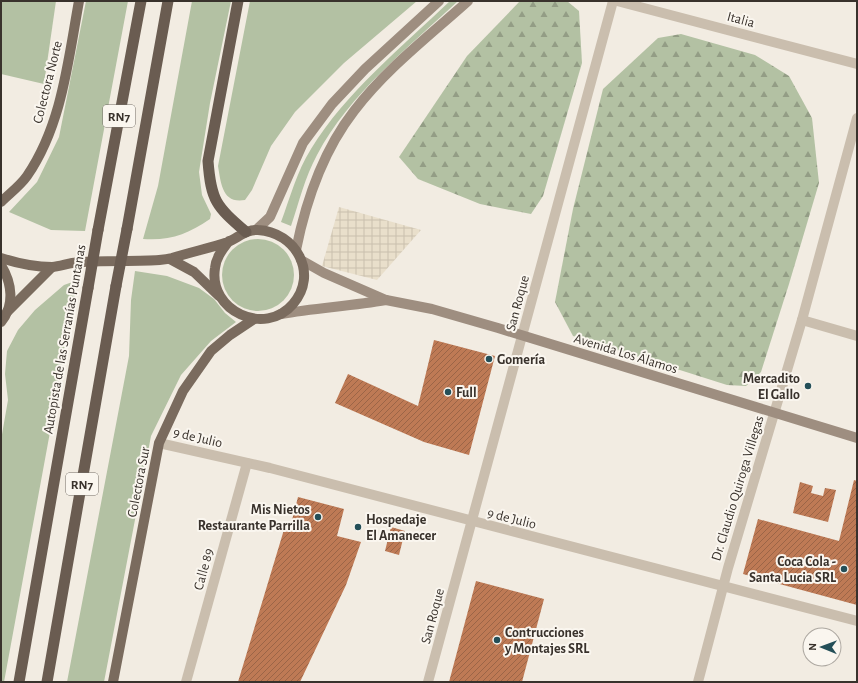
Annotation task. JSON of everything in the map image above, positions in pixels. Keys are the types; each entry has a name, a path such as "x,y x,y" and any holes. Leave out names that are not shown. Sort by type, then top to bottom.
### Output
{"highway":[{"name":"Autopista de las Serranías Puntanas","path":"19,682 98,230 141,1"},
{"name":"RN7","path":"47,682 116,286 168,1"},
{"path":"238,1 208,161 210,186 215,199 223,212 251,231"}],"main road":[{"name":"Colectora Norte","path":"1,202 26,177 48,139 63,89 79,1"},
{"path":"1,258 26,264 52,267 73,263 170,259 229,241 251,231 270,217 303,143 332,104 365,69 439,1"},
{"path":"296,250 302,223 315,182 331,145 354,110 393,67 468,1"},
{"path":"170,259 194,272 220,296 228,307 240,315 254,319 268,319 281,314 293,305 300,293 304,278 301,260 296,250 285,238 271,231 251,231"},
{"path":"220,296 215,282 215,268 220,254 229,241"},
{"name":"Avenida Los Álamos","path":"301,260 324,274 386,300 432,309 857,438"},
{"path":"1,265 11,288 11,300 3,320"},
{"path":"3,320 52,267"},
{"name":"Avenida Los Álamos","path":"281,314 386,300"},
{"name":"Colectora Sur","path":"113,682 160,443 183,391 206,357 230,335 254,319"}],"street":[{"name":"San Roque","path":"428,682 613,1"},
{"name":"Italia","path":"617,1 857,64"},
{"name":"Dr. Claudio Quiroga Villegas","path":"698,682 723,586 802,320 857,118"},
{"path":"802,320 857,336"},
{"name":"9 de Julio","path":"160,443 247,462 386,497 472,522 857,622"},
{"name":"Calle 89","path":"186,682 247,462"}],"green space":[{"path":"1,1 56,1 44,84 1,74"},
{"path":"86,1 128,1 85,231 51,230 9,212 37,182 59,137"},
{"path":"192,1 231,1 210,103 199,172 202,195 211,214 210,219 194,229 170,238 143,239 158,186"},
{"path":"250,1 417,1 344,63 295,112 271,146 252,190 245,200 237,200 232,199 224,191 218,166"},
{"path":"450,1 458,1 381,72 346,111 330,133 313,163 302,190 291,226 281,222 306,157 325,128 358,89"},
{"path":"520,1 567,1 579,11 582,63 543,196 531,214 480,204 418,179 399,157 467,56"},
{"path":"681,34 755,55 789,76 812,118 819,183 761,372 746,386 727,385 573,336 555,302 573,209 603,89 658,38"},
{"path":"258,239 278,245 288,255 294,275 288,295 278,305 258,311 238,305 228,295 222,275 228,255 238,245"},
{"path":"135,271 167,276 199,288 214,299 225,313 236,322 211,341 181,375 151,436 104,682 67,682 129,356 131,300"},
{"path":"78,280 4,682 1,682 1,440 8,400 5,374 7,351 18,330 35,310 64,285"}],"shaded area":[{"path":"339,207 421,230 377,280 322,266"}],"building":[{"path":"434,340 495,356 469,455 424,442 335,403 348,374 418,406"},
{"path":"854,480 857,481 857,605 743,574 758,519 839,541"},
{"path":"800,482 813,486 811,493 823,496 825,488 836,490 828,522 793,513"},
{"path":"298,497 344,509 337,536 361,542 346,585 300,682 238,682 286,523 291,524"},
{"path":"391,527 405,531 399,555 385,551"},
{"name":"Contrucciones y Montajes SRL","path":"476,581 544,599 522,682 449,682"}],"place":[{"name":"Gomería","path":"489,359"},
{"name":"Mercadito El Gallo","path":"808,386"},
{"name":"Full","path":"448,392"},
{"name":"Mis Nietos Restaurante Parrilla","path":"318,517"},
{"name":"Hospedaje El Amanecer","path":"358,527"},
{"name":"Coca Cola - Santa Lucia SRL","path":"844,569"},
{"name":"Contrucciones y Montajes SRL","path":"497,640"}]}
